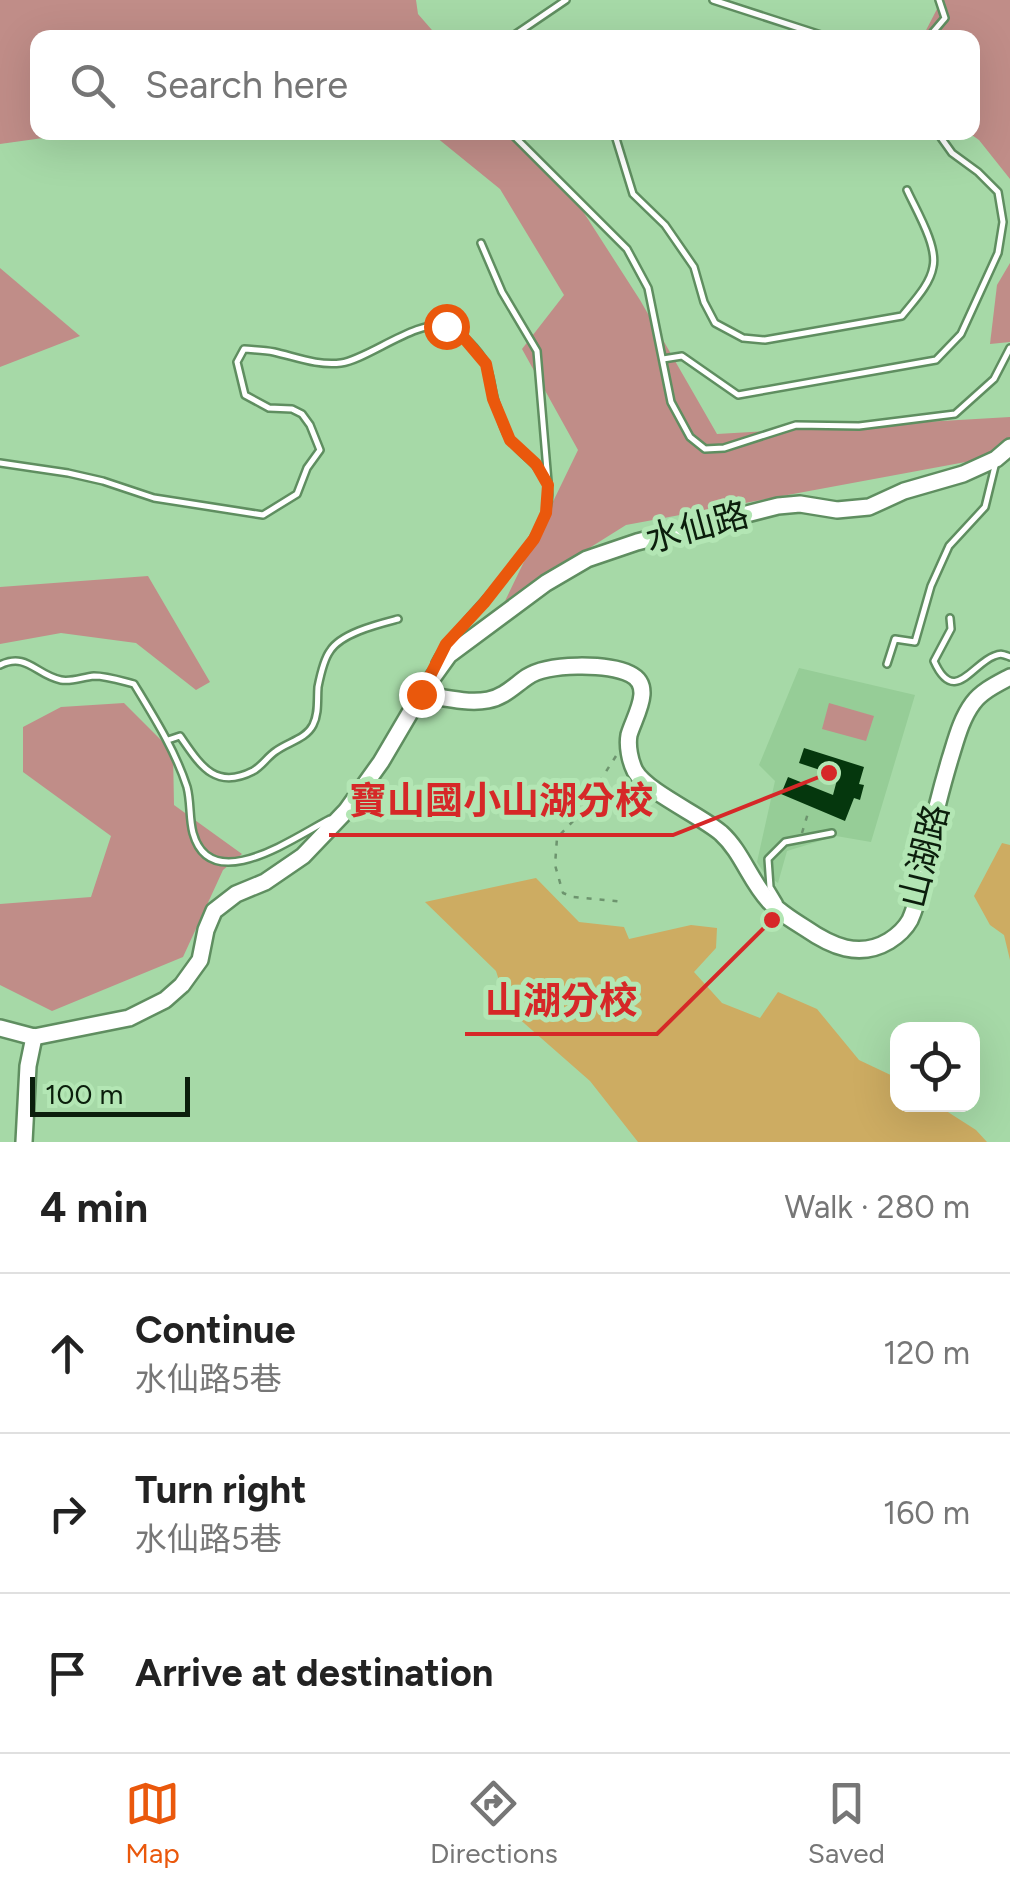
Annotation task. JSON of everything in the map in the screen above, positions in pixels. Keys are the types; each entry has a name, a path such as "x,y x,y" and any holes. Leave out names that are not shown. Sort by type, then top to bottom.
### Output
{"street":[{"name":"水仙路","path":"34,1037 129,1018 165,1000 182,985 200,960 214,911 303,856 346,811 449,654 546,583 586,559 637,542 778,506 800,504 837,510 870,507 904,491 996,460 1010,447"},
{"path":"421,694 478,701 493,699 530,675 566,664 610,669 629,674 641,688 628,738"},
{"name":"山湖路","path":"628,738 635,771 646,785 720,833 735,849 767,900 820,938 865,951 896,937 908,923 958,732 974,702 1010,678"},
{"path":"0,1028 34,1037 28,1066 24,1142"}],"lane":[{"path":"522,30 566,0"},
{"path":"713,0 805,30"},
{"path":"935,30 945,18 939,0"},
{"path":"518,140 627,249 648,288 671,402 690,437 706,448 724,448 796,426 859,426 956,414 994,379 1010,348"},
{"path":"616,140 633,194 666,225 694,267 715,324 742,338 765,340 902,316 934,266 930,240 907,190"},
{"path":"662,359 682,356 738,395 936,360 961,334 998,253 1003,222 998,192 943,140"},
{"path":"421,694 446,644 534,539 546,513 548,485 537,351 502,292 481,243"},
{"path":"0,463 68,473 154,498 264,515 297,494 307,468 320,450 302,414 292,409 269,408 244,394 237,362 244,349 299,360 342,363 423,328 446,326 464,338 486,364 493,399 510,440 536,464 548,485"},
{"path":"887,664 895,639 915,642 931,586 949,546 985,507 996,460"},
{"path":"950,618 951,629 934,661 946,678 968,678 990,657 1010,657"},
{"path":"168,740 180,736 202,768 213,775 251,772 312,727 318,688 329,652 338,641 398,619"},
{"path":"0,665 10,660 26,662 64,681 96,676 134,684 168,740 188,790 194,836 208,856 228,863 240,862 275,850 346,811"},
{"path":"788,918 770,887 768,858 785,842 832,833"}],"path":[{"path":"625,902 564,893 556,864 557,838 576,818 628,738"},
{"path":"800,839 808,813"}],"shaded area":[{"path":"0,0 416,0 418,14 432,30 30,30 30,140 0,144"},
{"path":"937,0 1010,0 1010,179 979,140 980,30 926,30 937,9"},
{"path":"440,140 524,140 577,202 640,300 717,434 1010,417 1010,442 998,456 626,525 505,601 578,450 522,349 564,295 500,189"},
{"path":"1010,263 1010,342 990,344 997,285"},
{"path":"0,268 80,336 0,367"},
{"path":"148,576 210,682 196,690 136,643 61,633 0,644 0,587"},
{"path":"799,668 915,695 871,842 836,836 787,851 778,883 757,862 775,781 759,765"},
{"path":"124,703 173,752 174,805 242,854 223,870 183,957 52,1011 0,985 0,904 91,897 111,836 23,772 23,727 61,707"},
{"path":"829,703 874,716 866,741 822,729"},
{"path":"1002,843 1010,845 1010,960 1004,935 990,925 974,896"},
{"path":"536,878 579,922 624,927 629,939 691,925 717,928 716,948 694,972 722,1003 760,1018 778,992 817,1009 859,1060 890,1075 890,1112 948,1112 987,1142 638,1142 590,1081 508,1009 496,971 425,902"}],"building":[{"path":"804,748 864,767 860,800 854,798 845,821 781,794 788,777 833,795 838,776 799,763"}],"place":[{"name":"寶山國小山湖分校","path":"829,773"},
{"name":"山湖分校","path":"772,920"}],"route":[{"path":"421,694 446,644 534,539 546,513 548,485 536,464 510,440 493,399 486,364 464,338 446,326"}]}
